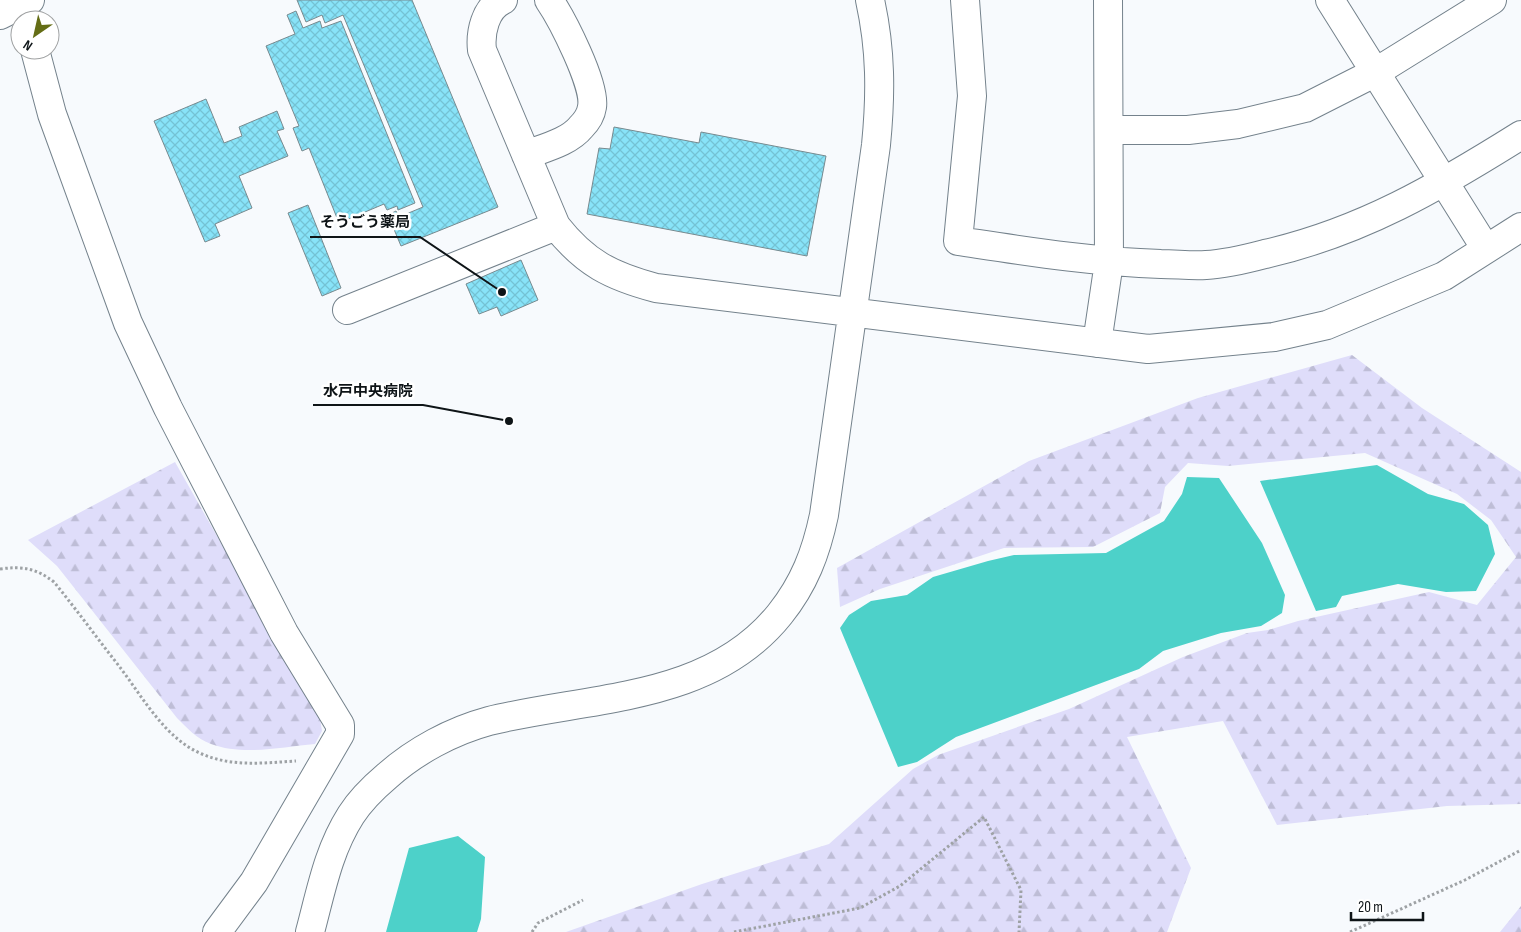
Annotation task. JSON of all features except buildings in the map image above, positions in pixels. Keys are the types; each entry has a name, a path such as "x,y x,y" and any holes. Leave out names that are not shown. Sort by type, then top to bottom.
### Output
{"street":[{"path":"503,0 496,3 489,12 481,39 482,50 556,226 570,244 612,275 656,288 1148,348 1274,337 1327,324 1444,276 1521,227"},
{"path":"526,155 570,137 581,128 592,107 592,95 572,41 563,20 549,0"},
{"path":"310,932 330,855 352,814 376,785 405,760 441,740 488,722 654,690 691,678 720,665 746,649 771,625 806,576 818,546 853,313 881,98 878,56 870,0"},
{"path":"965,0 972,96 958,241 1109,262 1206,265 1297,247 1345,230 1388,212 1444,184 1521,135"},
{"path":"1097,343 1109,262 1108,0"},
{"path":"1330,0 1486,249"},
{"path":"1109,130 1188,130 1238,124 1305,108 1376,72 1492,0"},
{"path":"38,60 52,114 128,323 172,416 284,633 340,725 340,734 254,882 217,932"},
{"path":"347,310 556,226"}],"path":[{"path":"0,569 22,568 41,572 54,582 165,726 182,742 200,754 218,760 248,765 324,759"},
{"path":"734,932 860,908 900,886 984,817 1021,890 1019,932"},
{"path":"1350,932 1465,880 1521,850"},
{"path":"532,932 538,923 583,900"}],"green space":[{"path":"1352,355 1422,408 1521,472 1521,804 1447,806 1277,825 1223,721 1127,737 1191,868 1167,932 566,932 702,884 829,844 913,769 938,755 1069,709 1183,657 1247,633 1268,630 1298,621 1429,592 1477,605 1516,557 1491,520 1457,494 1365,453 1228,466 1188,463 1165,487 1160,513 1093,547 1004,548 880,589 840,607 837,568 1029,461 1198,398"},
{"path":"175,462 320,718 322,731 315,744 249,750 223,748 206,742 197,736 177,718 57,566 28,540"},
{"path":"1521,906 1521,932 1500,932"}],"water":[{"path":"1377,465 1428,494 1464,504 1488,525 1495,554 1476,591 1446,592 1398,584 1342,596 1336,607 1316,611 1260,481"},
{"path":"1187,477 1219,478 1262,543 1285,595 1282,613 1261,626 1221,633 1163,651 1139,669 956,737 917,762 898,767 840,628 849,615 871,601 907,595 933,577 988,561 1014,555 1106,553 1164,521 1182,494"},
{"path":"458,836 485,857 481,919 477,932 386,932 409,848"}],"place":[{"name":"そうごう薬局","path":"502,292"},
{"name":"水戸中央病院","path":"509,421"}]}
